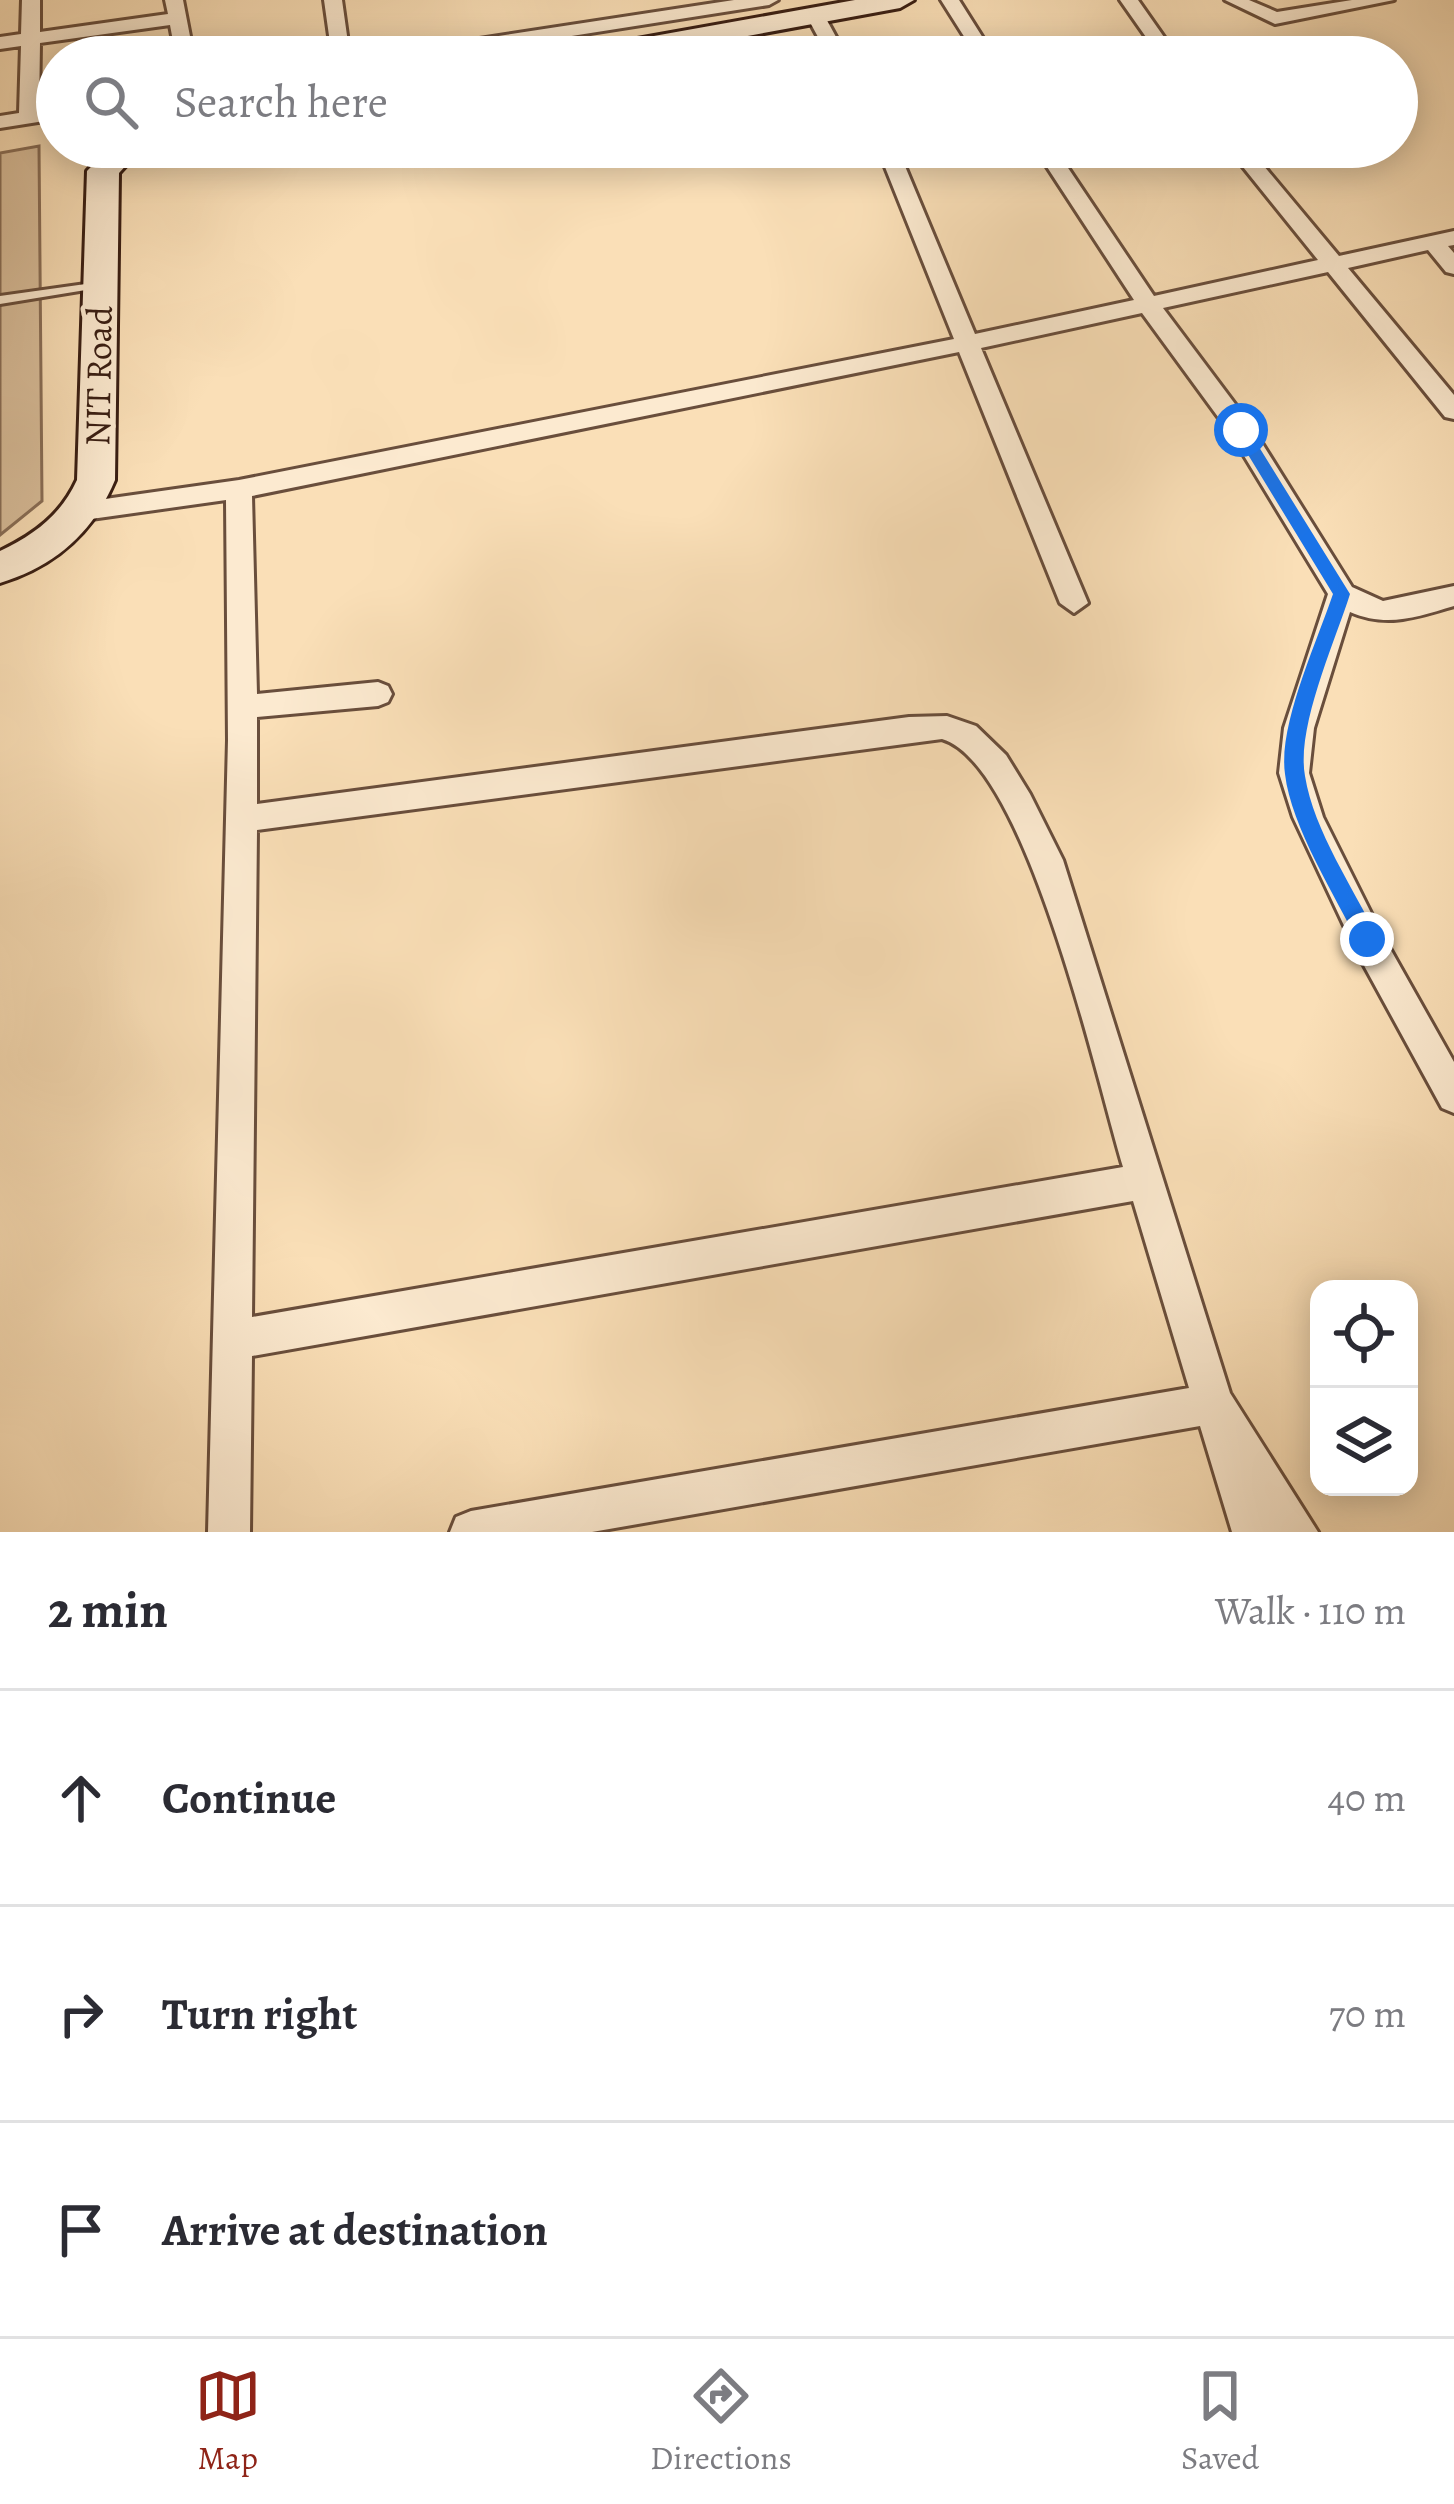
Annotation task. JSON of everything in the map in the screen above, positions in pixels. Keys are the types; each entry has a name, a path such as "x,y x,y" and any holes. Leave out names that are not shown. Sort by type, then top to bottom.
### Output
{"main road":[{"path":"701,36 900,0"},
{"name":"NIT Road","path":"84,511 96,480 105,168"},
{"path":"0,568 63,534 84,511"}],"street":[{"path":"29,118 31,0"},
{"path":"333,0 338,36"},
{"path":"537,36 769,0"},
{"path":"950,0 973,36"},
{"path":"1129,0 1154,36"},
{"path":"1234,0 1275,18 1385,0"},
{"path":"45,36 176,9"},
{"path":"815,15 826,36"},
{"path":"0,43 36,38"},
{"path":"0,122 36,117"},
{"path":"896,168 1075,603"},
{"path":"1058,168 1148,304 1241,430 1342,594 1362,610 1382,615 1454,596"},
{"path":"1255,168 1454,411"},
{"path":"84,511 238,489 1444,240 1454,267"},
{"path":"229,1532 242,707 238,489"},
{"path":"1342,594 1299,728 1294,773 1308,818 1367,939 1454,1096"},
{"path":"242,707 378,694"},
{"path":"241,819 909,729 945,728 971,737 999,771 1047,860 1253,1532"},
{"path":"232,1340 1146,1181"},
{"path":"471,1532 1214,1404"},
{"path":"1214,1404 1297,1532"}],"lane":[{"path":"0,300 100,285"}],"shaded area":[{"path":"36,147 39,168 42,501 0,535 0,153"}],"route":[{"path":"1241,430 1342,594 1299,728 1294,773 1308,818 1367,939"}]}
